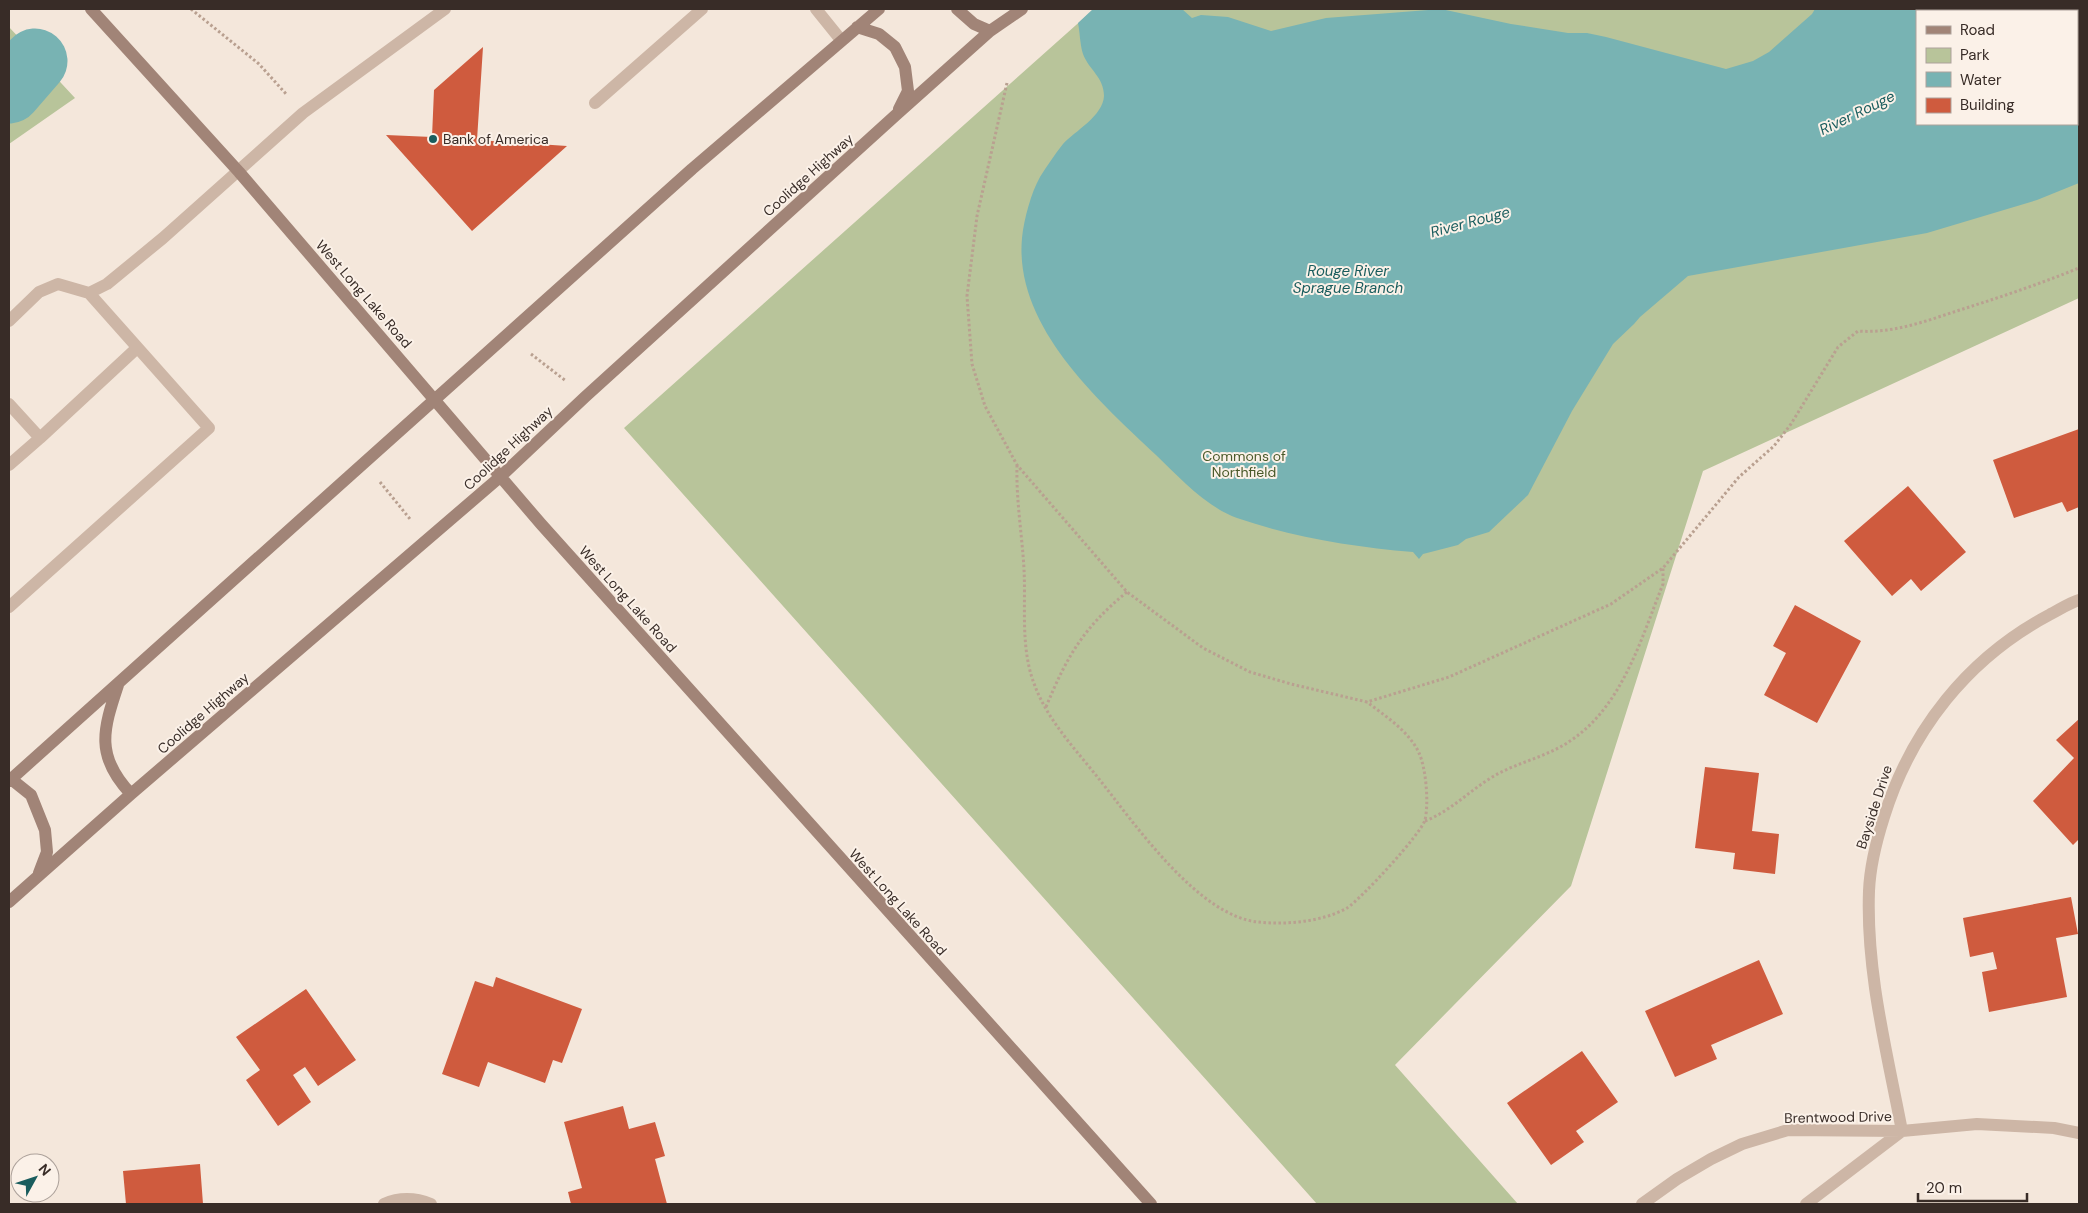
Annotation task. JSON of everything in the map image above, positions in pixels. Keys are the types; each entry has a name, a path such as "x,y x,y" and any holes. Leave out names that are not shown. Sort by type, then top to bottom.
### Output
{"main road":[{"name":"West Long Lake Road","path":"91,9 239,172 436,399 500,477 1150,1204"},
{"path":"37,877 47,852 45,830 31,795 10,779 118,685 692,169 879,9"},
{"path":"957,9 974,24 990,31"},
{"name":"Coolidge Highway","path":"9,902 131,794 500,477 585,396 990,31 1022,9"},
{"path":"857,27 879,34 895,47 905,67 908,91 898,114"},
{"path":"118,685 105,724 104,745 109,765 119,781 131,794"}],"street":[{"path":"89,292 106,284 239,172 303,113 445,9"},
{"path":"595,103 702,9"},
{"path":"816,9 841,40"},
{"path":"9,321 39,292 58,284 89,292 209,428 9,607"},
{"path":"9,466 137,348"},
{"path":"9,404 40,438"},
{"name":"Bayside Drive","path":"1902,1131 1878,1009 1869,920 1869,889 1874,849 1891,794 1907,758 1924,729 1945,699 1971,671 2000,645 2034,623 2079,600"},
{"name":"Brentwood Drive","path":"1642,1204 1676,1180 1711,1159 1742,1144 1788,1130 1902,1131 1977,1124 2054,1128 2079,1133"},
{"name":"Brentwood Drive","path":"1806,1204 1813,1201 1902,1131"},
{"path":"384,1204 404,1199 419,1200 431,1204"}],"path":[{"path":"191,9 259,64 289,97"},
{"path":"1007,83 977,216 967,296 972,364 985,406 1017,465 1127,592 1203,648 1250,672 1367,702 1400,728 1419,752 1426,784 1425,821"},
{"path":"1367,702 1449,677 1562,628 1611,604 1663,568 1738,477 1774,446 1791,424 1838,347 1858,332 1878,333 1922,322 2040,284 2079,268"},
{"path":"532,354 566,381"},
{"path":"1017,465 1016,490 1024,568 1026,648 1035,686 1046,707 1063,734 1159,854 1193,888 1233,916 1257,922 1278,923 1316,919 1347,908 1388,869 1425,821 1439,816 1495,775 1569,742 1590,726 1606,708 1621,683 1663,584 1663,568"},
{"path":"378,480 410,519"},
{"path":"1046,707 1062,668 1084,632 1107,608 1127,592"}],"green space":[{"name":"Commons of Northfield","path":"1094,9 2079,9 2079,298 1703,471 1571,886 1395,1065 1518,1204 1317,1204 624,428"},
{"path":"9,27 75,98 9,144"}],"water":[{"name":"Rouge River Sprague Branch","path":"1093,9 1182,9 1192,18 1201,15 1228,17 1271,31 1326,18 1441,9 1511,24 1606,37 1726,69 1753,61 1769,52 1812,14 1815,9 2079,9 2079,183 2037,200 1927,233 1688,276 1640,317 1613,344 1572,411 1528,495 1489,532 1466,539 1458,545 1423,554 1419,559 1413,552 1346,544 1279,531 1237,518 1215,507 1184,482 1109,410 1064,359 1046,331 1031,301 1023,270 1022,238 1026,215 1040,177 1063,144 1094,117 1102,103 1104,96 1102,84 1086,60 1081,47 1078,23"}],"building":[{"name":"Bank of America","path":"483,47 477,140 567,146 472,231 386,135 432,137 434,90"},
{"path":"2079,429 2079,507 2067,512 2062,502 2014,518 1993,460"},
{"path":"1908,486 1966,552 1921,591 1911,579 1892,596 1844,541"},
{"path":"1795,605 1861,641 1817,723 1764,695 1786,653 1773,646"},
{"path":"2079,719 2079,839 2073,845 2033,801 2074,758 2056,740"},
{"path":"1705,767 1759,773 1752,831 1779,834 1775,874 1733,869 1735,853 1695,848"},
{"path":"2071,897 2078,934 2056,938 2067,997 1989,1012 1982,972 1997,969 1993,952 1970,957 1963,918"},
{"path":"1759,960 1783,1014 1711,1045 1717,1059 1675,1077 1645,1011"},
{"path":"496,977 582,1009 562,1063 553,1060 545,1083 488,1062 479,1087 442,1074 475,981 493,987"},
{"path":"306,989 356,1060 318,1086 305,1067 293,1075 311,1102 278,1126 246,1080 260,1070 236,1037"},
{"path":"1582,1051 1618,1102 1576,1131 1584,1142 1551,1165 1507,1103"},
{"path":"623,1106 629,1129 655,1122 665,1156 655,1159 667,1204 571,1204 568,1192 582,1188 564,1122"},
{"path":"200,1164 203,1204 126,1204 123,1171"}],"waterway":[{"name":"River Rouge","path":"9,91 35,61"}],"place":[{"name":"Bank of America","path":"433,139"}]}
